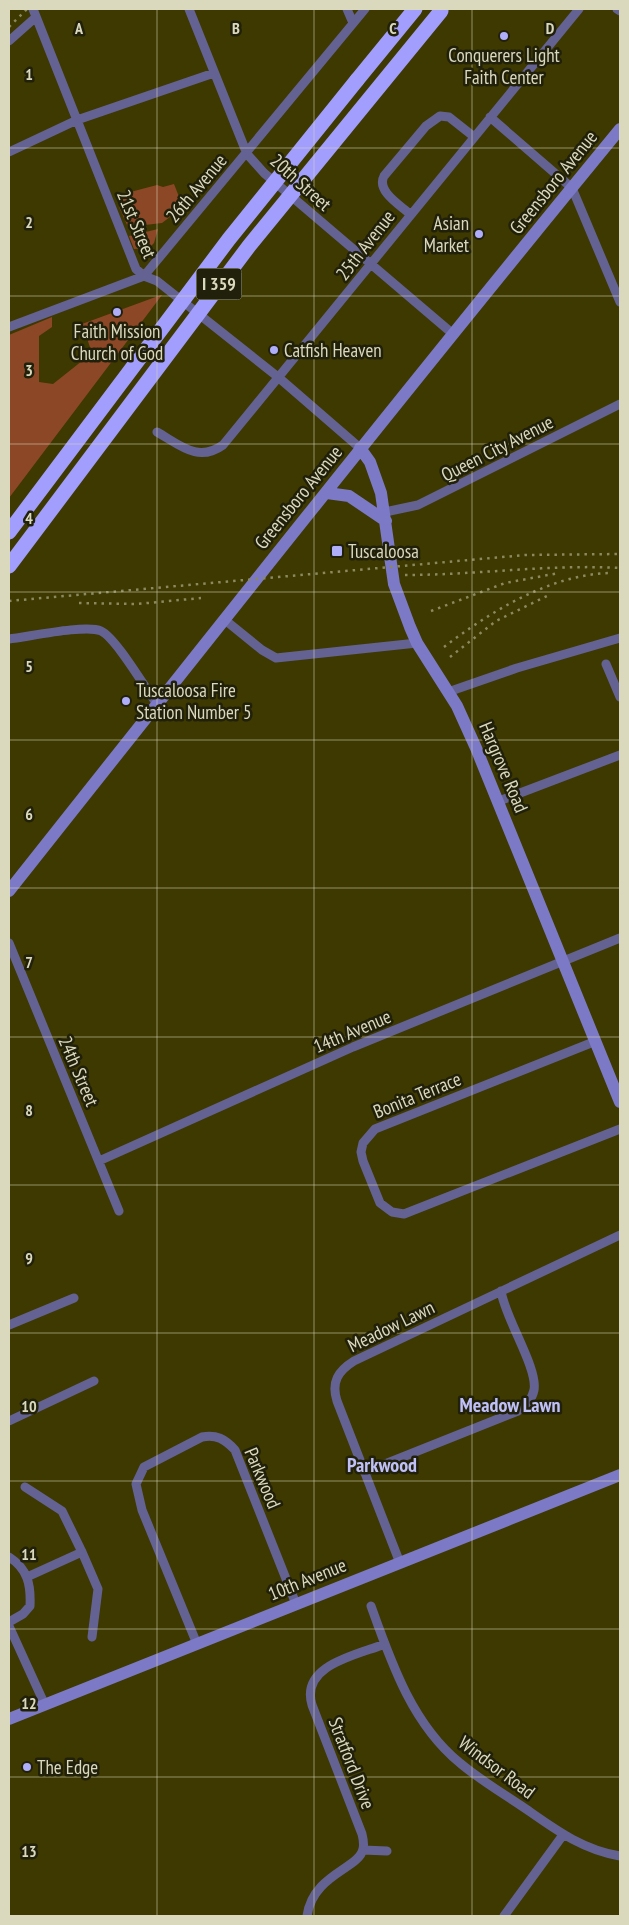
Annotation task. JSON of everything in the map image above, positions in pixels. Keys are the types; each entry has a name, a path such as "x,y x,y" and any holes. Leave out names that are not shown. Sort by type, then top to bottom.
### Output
{"highway":[{"name":"I 359","path":"9,532 228,239 415,9"},
{"name":"I 359","path":"9,566 249,246 443,9"}],"main road":[{"name":"Greensboro Avenue","path":"9,891 327,493 360,448 620,129"},
{"name":"Hargrove Road","path":"360,448 375,474 385,516 394,584 417,643 457,706 620,1102"},
{"path":"327,493 349,496 385,516"},
{"name":"10th Avenue","path":"9,1719 620,1475"}],"street":[{"name":"20th Street","path":"189,9 247,154 264,173 453,334"},
{"path":"347,9 353,23"},
{"name":"26th Avenue","path":"9,327 144,276 247,154 364,9"},
{"name":"25th Avenue","path":"157,432 198,454 216,451 230,438 473,136 580,9"},
{"path":"9,41 34,13"},
{"name":"21st Street","path":"34,13 136,269 144,276 157,281 278,377 360,448"},
{"path":"9,152 77,120 214,73"},
{"path":"410,214 383,188 382,180 384,176 426,126 440,116 449,117 473,136"},
{"path":"490,117 572,188 620,302"},
{"path":"612,282 620,274"},
{"name":"Queen City Avenue","path":"385,516 418,505 620,404"},
{"path":"225,620 262,650 276,658 417,643"},
{"path":"9,639 82,629 100,630 114,642 157,704"},
{"path":"448,692 517,668 620,638"},
{"path":"606,664 620,697"},
{"path":"498,802 620,755"},
{"name":"14th Avenue","path":"99,1161 353,1047 620,938"},
{"name":"24th Street","path":"9,943 119,1212"},
{"name":"Bonita Terrace","path":"596,1041 375,1129 365,1138 361,1157 380,1203 392,1212 404,1214 620,1129"},
{"name":"Meadow Lawn","path":"400,1563 334,1392 335,1382 339,1373 354,1361 620,1235"},
{"path":"365,1472 525,1406 531,1398 534,1379 503,1305 501,1292"},
{"path":"9,1325 74,1298"},
{"path":"9,1421 94,1381"},
{"name":"Parkwood","path":"197,1644 142,1510 136,1484 144,1467 202,1437 211,1435 229,1442 239,1458 296,1604"},
{"path":"25,1487 62,1511 82,1552 98,1589 92,1638"},
{"path":"27,1577 82,1552"},
{"path":"9,1557 22,1568 27,1577 31,1592 30,1606 23,1614 9,1622"},
{"name":"Windsor Road","path":"370,1606 408,1698 440,1744 460,1763 563,1836 593,1850 620,1856"},
{"path":"9,1626 45,1705"},
{"name":"Stratford Drive","path":"363,1850 362,1834 309,1696 314,1678 327,1667 385,1644"},
{"path":"504,1916 563,1836"},
{"path":"307,1916 311,1901 321,1885 358,1858 363,1850 388,1851"}],"shaded area":[{"path":"174,184 183,207 162,223 128,227 119,207 122,203 119,195 157,185 163,187"},
{"path":"158,229 154,243 149,248 134,249 129,236"},
{"path":"162,295 9,498 9,335 52,317 52,327 39,336 39,382 53,384 92,353 82,324"}],"railway":[{"path":"9,27 27,9"},
{"path":"9,601 525,555 620,554"},
{"path":"405,575 566,567 620,568"},
{"path":"431,611 505,583 559,573"},
{"path":"444,647 501,609 543,588 564,580 609,573"},
{"path":"450,657 496,621 549,595"},
{"path":"79,603 137,604 201,598"}],"place":[{"name":"Conquerers Light Faith Center","path":"504,36"},
{"name":"Asian Market","path":"479,234"},
{"name":"Faith Mission Church of God","path":"117,312"},
{"name":"Catfish Heaven","path":"274,350"},
{"name":"Tuscaloosa","path":"337,551"},
{"name":"Tuscaloosa Fire Station Number 5","path":"126,701"},
{"name":"The Edge","path":"27,1767"}],"district":[{"name":"Meadow Lawn","path":"510,1405"},
{"name":"Parkwood","path":"382,1465"}]}
